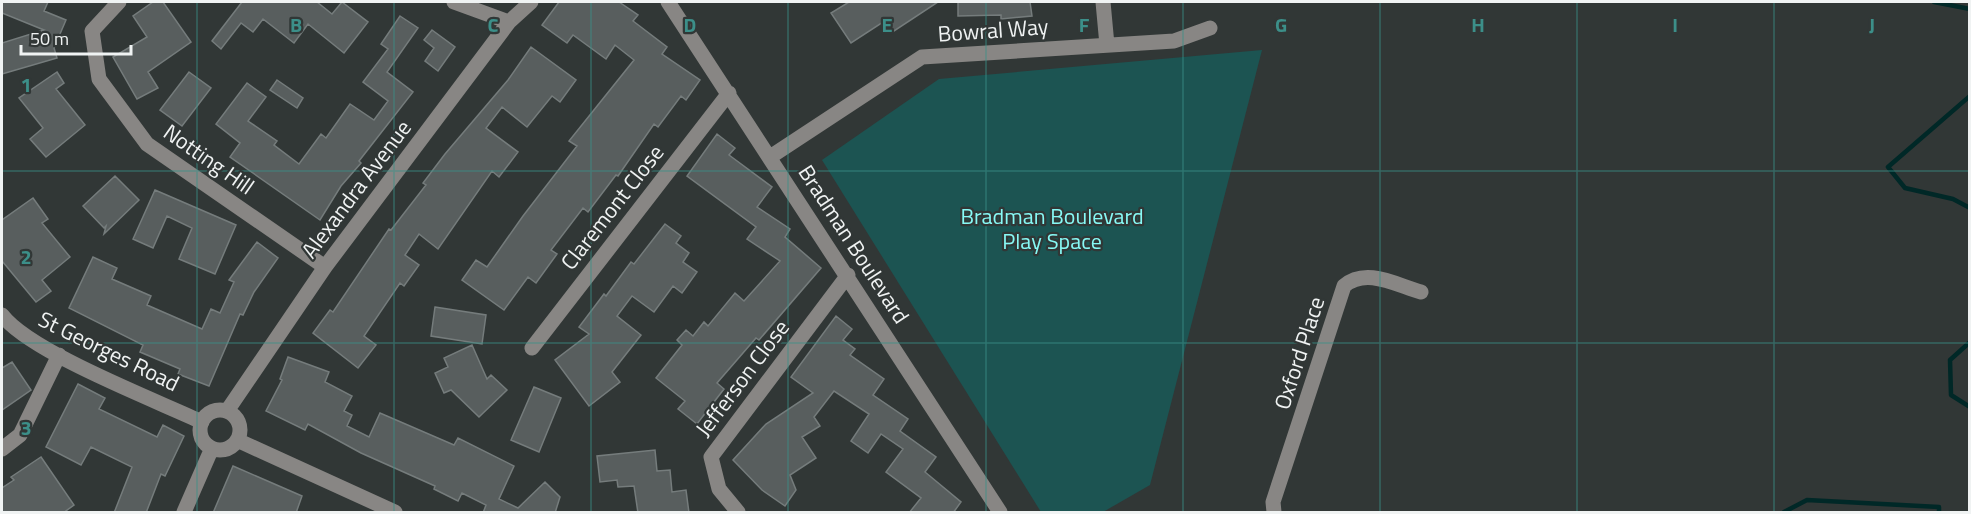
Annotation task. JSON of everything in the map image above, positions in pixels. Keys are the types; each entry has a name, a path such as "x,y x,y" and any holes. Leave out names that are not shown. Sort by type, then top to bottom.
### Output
{"street":[{"name":"Notting Hill","path":"120,2 92,31 99,79 147,144 325,267"},
{"path":"454,2 509,22"},
{"name":"Alexandra Avenue","path":"227,411 325,267 509,22 531,2"},
{"name":"Bradman Boulevard","path":"668,2 848,275 1000,513"},
{"path":"1103,2 1107,45"},
{"name":"Bowral Way","path":"770,157 922,57 1174,41 1210,28"},
{"name":"Claremont Close","path":"532,348 729,93"},
{"name":"Jefferson Close","path":"738,513 719,489 711,457 848,275"},
{"name":"Oxford Place","path":"1274,513 1273,502 1344,286 1354,278 1367,275 1420,292"},
{"name":"St Georges Road","path":"2,315 10,326 59,355 202,422"},
{"path":"2,449 20,435 59,355"},
{"path":"227,411 237,420 240,434 237,440 226,449 212,448 201,434 202,422 212,412 227,411"},
{"path":"237,440 395,513"},
{"path":"184,513 212,448"}],"green space":[{"name":"Bradman Boulevard Play Space","path":"1262,50 1150,485 1103,512 1041,512 822,160 939,79"}],"building":[{"path":"2,2 48,2 44,11 66,20 54,48 57,58 2,74 2,43 44,30 2,13"},
{"path":"153,2 163,2 191,42 148,72 158,88 137,99 113,57 147,37 133,16"},
{"path":"242,2 317,2 332,14 342,2 368,22 344,53 308,24 294,43 263,19 253,32 241,23 221,49 212,41"},
{"path":"559,2 619,2 638,15 633,21 667,47 662,54 700,80 686,100 681,96 658,127 654,124 618,176 616,175 588,212 583,208 551,250 557,254 536,283 528,277 504,310 462,280 476,260 487,267 577,146 569,141 634,60 615,45 606,59 573,35 567,43 542,25"},
{"path":"849,2 938,2 891,33 883,22 851,43 831,13"},
{"path":"958,2 1030,2 1032,16 1001,19 1001,15 958,16"},
{"path":"400,16 418,28 387,72 413,92 359,161 361,163 341,186 320,220 230,157 240,143 216,124 247,83 266,97 248,121 277,141 274,145 299,164 321,134 326,138 350,104 374,120 388,101 363,82 388,49 381,44"},
{"path":"432,30 455,47 438,71 425,61 434,48 424,40"},
{"path":"531,47 576,80 560,102 552,96 527,127 502,107 486,128 518,152 499,177 492,171 438,249 419,234 405,255 419,265 404,286 400,283 364,336 376,345 358,368 313,333 330,310 333,312 389,229 391,230 426,185 423,183 445,154 508,80"},
{"path":"57,72 64,83 56,89 85,125 46,157 30,139 43,128 19,98"},
{"path":"189,72 211,88 182,126 160,110"},
{"path":"277,80 303,98 297,108 270,90"},
{"path":"717,134 735,148 729,155 772,187 757,207 790,229 785,237 821,268 759,340 756,338 717,383 724,389 697,424 678,409 685,401 656,378 682,345 677,340 686,330 693,336 704,322 708,326 735,293 744,301 780,261 747,239 756,227 687,176"},
{"path":"115,176 139,200 104,234 106,226 104,228 83,206"},
{"path":"155,190 236,225 215,274 179,259 192,228 167,216 153,248 133,239"},
{"path":"33,198 48,219 42,223 70,257 42,280 51,291 36,302 2,261 2,220"},
{"path":"665,224 681,236 676,243 689,253 683,262 697,272 682,293 673,286 654,312 632,296 617,316 641,335 612,372 620,382 589,406 555,360 589,334 579,327 604,294 606,296 631,262 634,264"},
{"path":"257,242 278,258 254,292 243,315 240,314 209,386 178,374 180,369 140,352 143,345 69,308 93,257 117,268 112,279 151,296 147,305 202,329 211,309 220,313 234,282 229,280"},
{"path":"435,307 486,315 482,344 431,336"},
{"path":"836,316 852,329 843,340 855,349 850,355 884,379 873,395 908,419 900,431 936,457 925,472 961,502 953,513 909,513 921,498 886,472 903,449 881,434 868,453 851,441 869,414 834,391 814,417 820,426 802,437 816,458 790,475 796,490 785,506 762,490 733,460 766,424 813,393 791,377"},
{"path":"472,345 487,379 491,375 507,390 479,417 451,390 444,393 435,373 448,367 444,358"},
{"path":"288,357 329,372 325,382 352,396 344,411 352,415 347,426 369,437 380,413 454,445 458,438 514,466 499,499 518,508 545,482 560,497 555,513 483,513 486,505 462,493 458,501 434,489 435,486 361,453 308,424 305,430 266,411 282,380 280,379"},
{"path":"12,362 31,390 2,410 2,368"},
{"path":"78,384 105,398 99,409 157,437 163,425 184,436 165,476 161,474 146,513 114,513 132,467 91,447 81,465 46,447"},
{"path":"534,387 561,398 539,452 511,440"},
{"path":"655,450 657,471 670,470 672,492 686,490 689,513 638,513 634,486 618,487 617,480 600,482 597,456"},
{"path":"41,457 74,505 63,513 2,513 2,488 14,480 11,477"},
{"path":"233,466 302,496 296,513 213,513"}],"waterway":[{"path":"1934,2 1970,9"},
{"path":"1970,96 1888,167 1905,188 1953,199 1970,208"},
{"path":"1970,342 1950,360 1951,395 1970,407"},
{"path":"1784,512 1807,500 1939,507 1939,512"}]}
